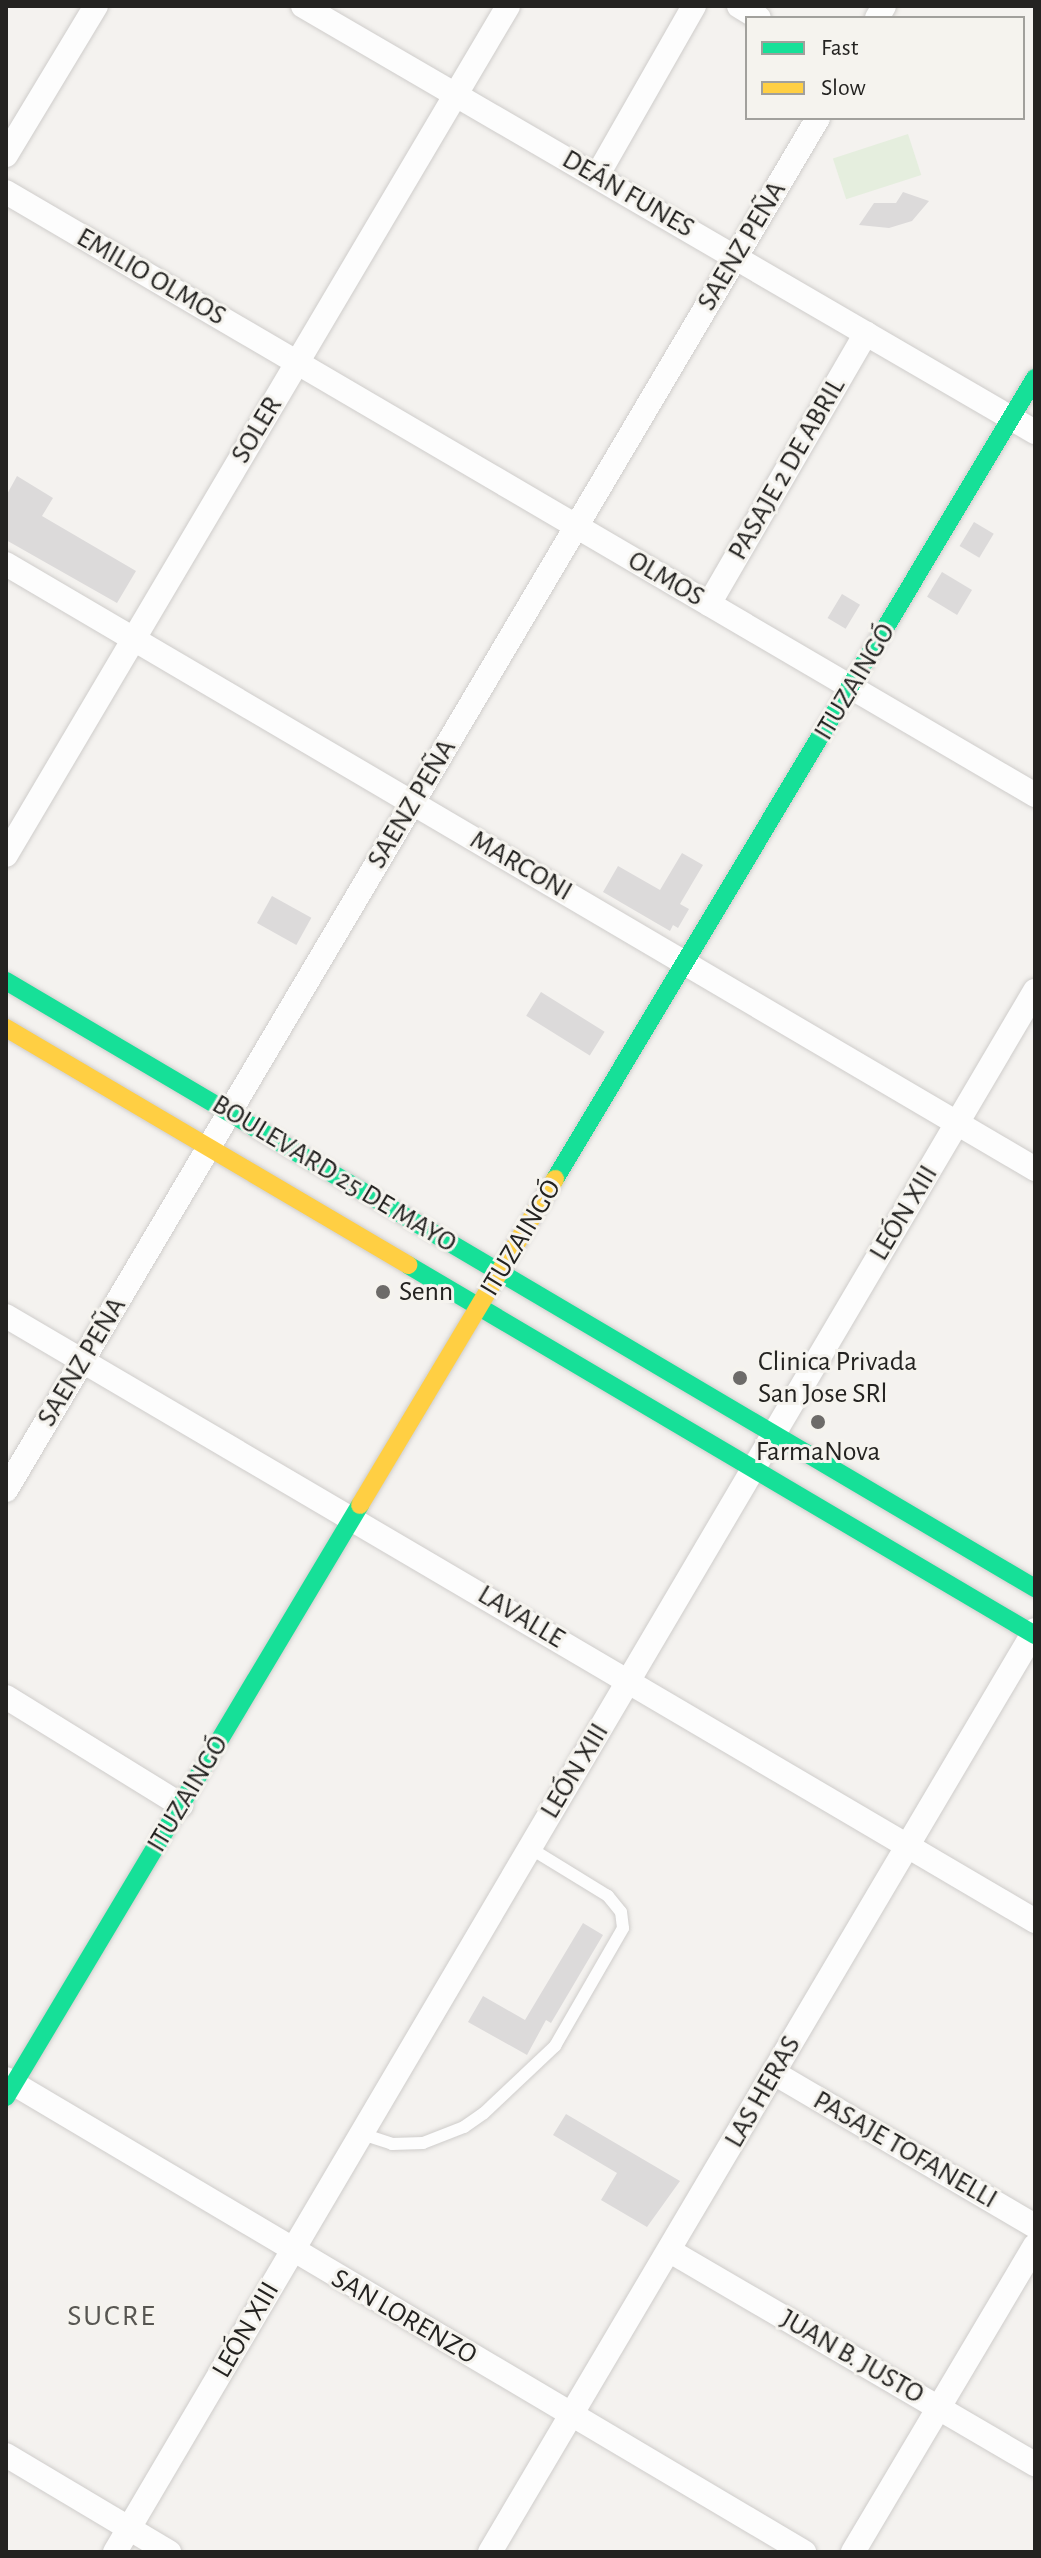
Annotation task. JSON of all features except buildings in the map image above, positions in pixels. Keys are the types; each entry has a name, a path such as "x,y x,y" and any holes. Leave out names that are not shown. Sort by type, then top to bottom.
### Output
{"street":[{"path":"6,155 96,6"},
{"name":"DEÁN FUNES","path":"303,6 1035,432"},
{"name":"SOLER","path":"6,855 508,6"},
{"path":"597,176 694,6"},
{"name":"SAENZ PEÑA","path":"6,1490 817,120"},
{"name":"EMILIO OLMOS","path":"6,192 297,362"},
{"name":"PASAJE 2 DE ABRIL","path":"709,604 866,333"},
{"name":"OLMOS","path":"297,362 1035,795"},
{"name":"ITUZAINGÓ","path":"9,2086 852,688 1035,378"},
{"name":"MARCONI","path":"6,564 1035,1169"},
{"name":"BOULEVARD 25 DE MAYO","path":"6,981 1035,1588"},
{"name":"LEÓN XIII","path":"115,2552 1035,991"},
{"name":"BOULEVARD 25 DE MAYO","path":"6,1028 1034,1633"},
{"name":"LAVALLE","path":"6,1316 354,1517 1035,1921"},
{"name":"LAS HERAS","path":"490,2552 1034,1633"},
{"path":"6,1697 181,1805"},
{"name":"PASAJE TOFANELLI","path":"774,2073 1035,2226"},
{"name":"SAN LORENZO","path":"9,2086 804,2552"},
{"path":"853,2552 1035,2246"},
{"name":"JUAN B. JUSTO","path":"670,2251 1035,2464"},
{"path":"6,2455 169,2552"}],"lane":[{"path":"362,2134 392,2144 423,2143 464,2127 484,2113 555,2046 623,1928 621,1912 608,1896 530,1848"}],"green space":[{"path":"908,134 921,175 846,199 833,158"}],"traffic: fast":[{"path":"555,1179 1035,378"},
{"path":"6,981 1035,1588"},
{"path":"408,1265 1035,1635"},
{"path":"6,2097 360,1505"}],"traffic: slow":[{"path":"6,1028 408,1265"},
{"path":"360,1505 555,1179"}],"place":[{"name":"Senn","path":"383,1292"},
{"name":"Clinica Privada San Jose SRl","path":"740,1378"},
{"name":"FarmaNova","path":"818,1422"}],"district":[{"name":"SUCRE","path":"112,2316"}]}
